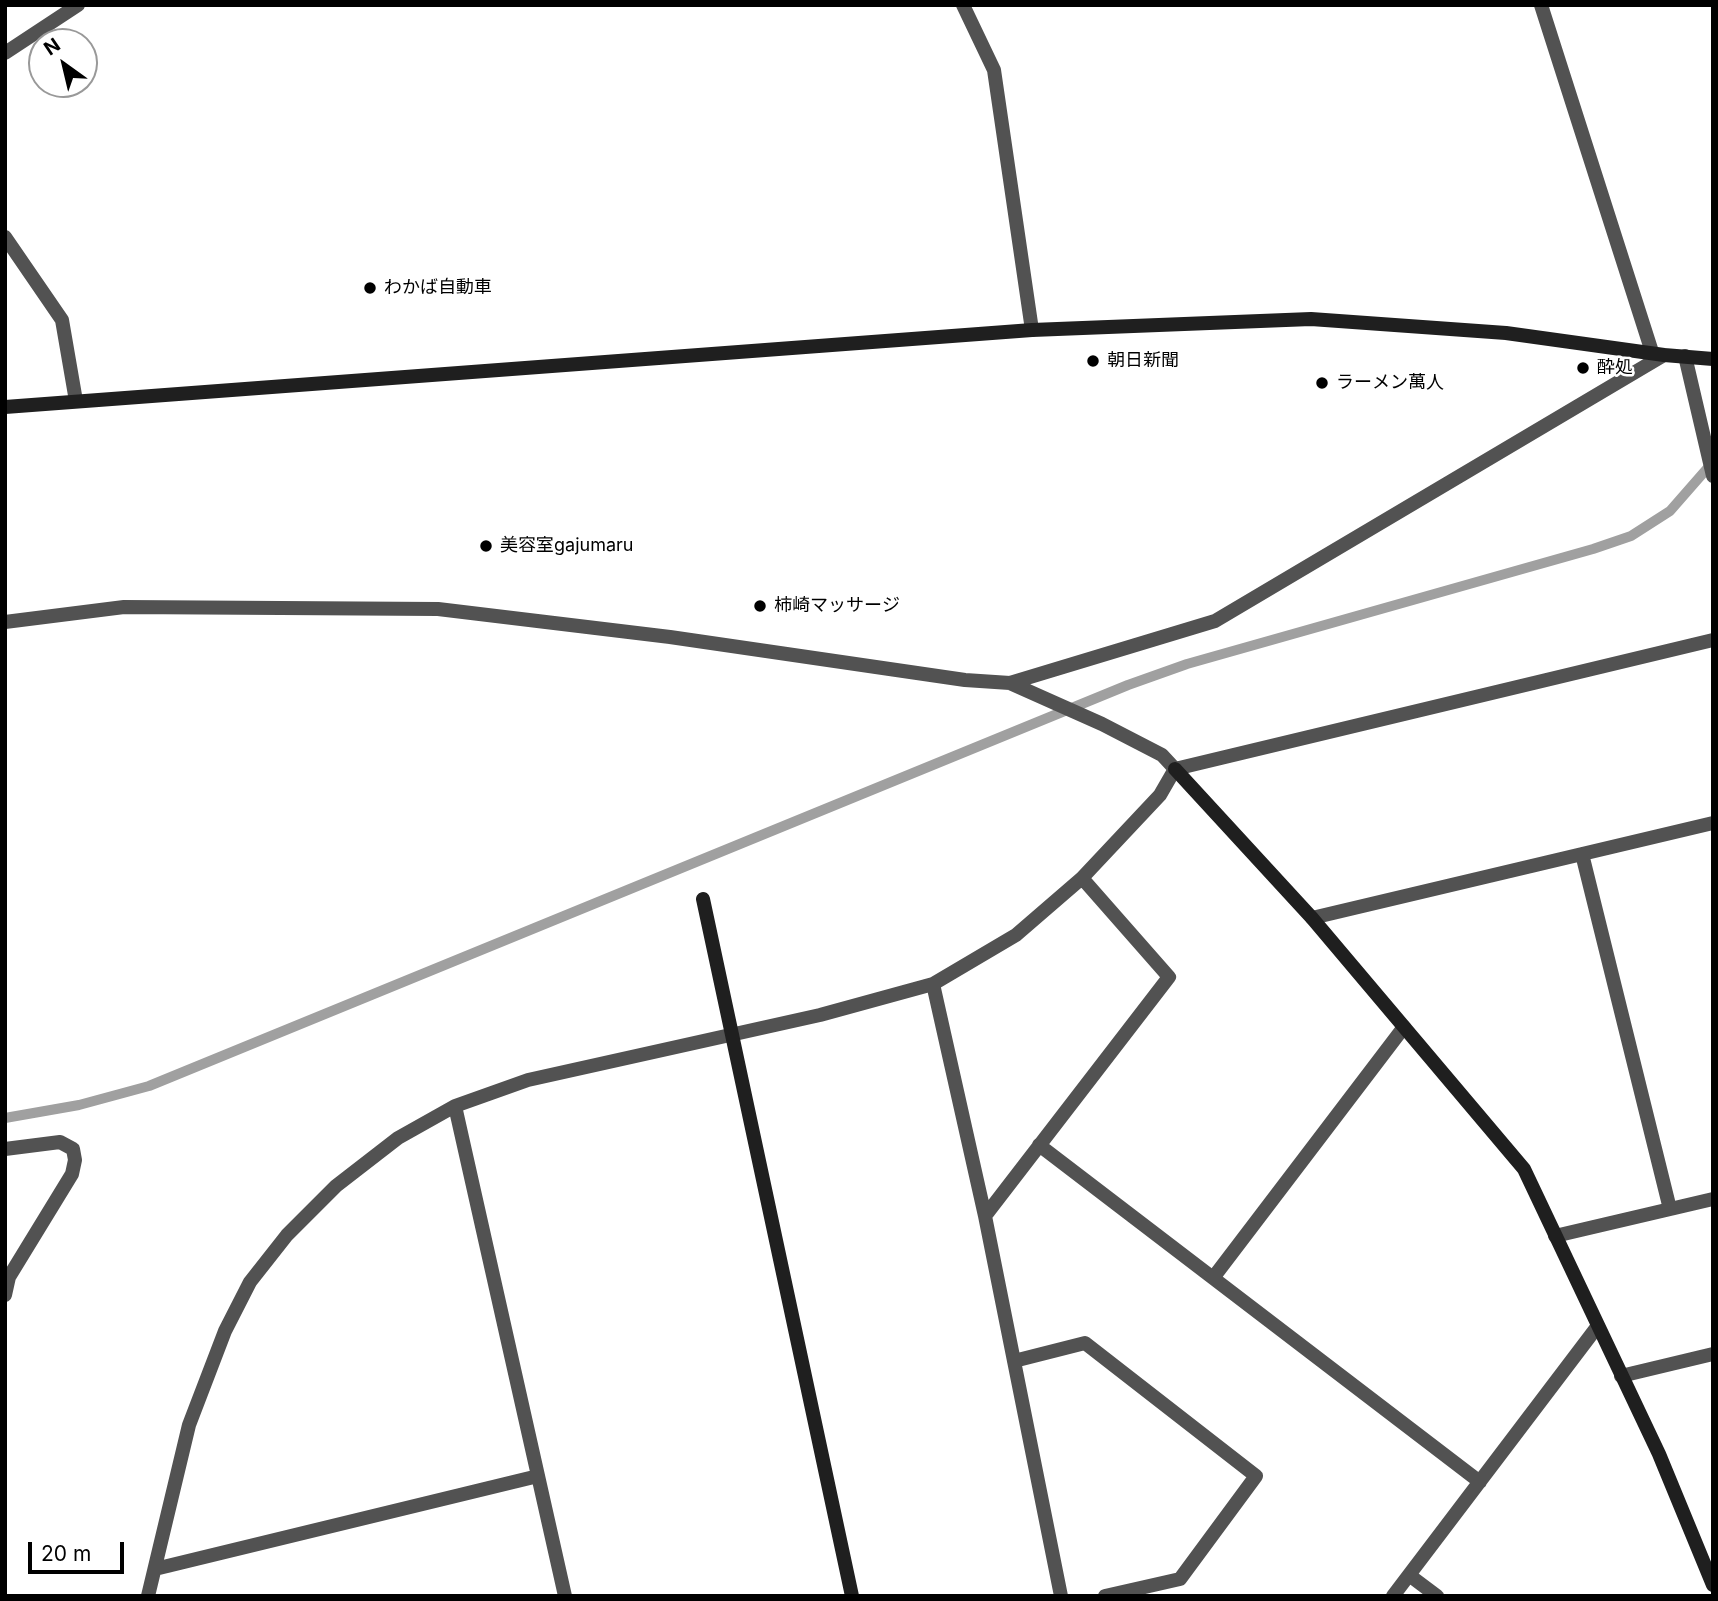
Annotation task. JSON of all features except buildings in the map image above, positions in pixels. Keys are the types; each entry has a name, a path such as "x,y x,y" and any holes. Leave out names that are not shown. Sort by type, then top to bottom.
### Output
{"street":[{"path":"5,53 78,5"},
{"path":"963,5 995,70 1032,330"},
{"path":"1541,5 1658,354"},
{"path":"5,237 62,320 76,401"},
{"path":"5,407 1032,330 1311,319 1409,323 1506,332 1658,354 1713,359"},
{"path":"1010,683 1215,621 1658,354"},
{"path":"1685,356 1713,476"},
{"path":"5,622 124,607 438,609 670,637 965,680 1010,683 1162,755 1312,918 1524,1169 1659,1454 1713,1585"},
{"path":"148,1596 189,1425 225,1331 250,1282 287,1235 337,1186 398,1138 455,1106 528,1080 732,1034 933,984 1016,935 1082,878 1160,795 1175,769 1713,640"},
{"path":"1312,918 1713,822"},
{"path":"1582,854 1670,1209"},
{"path":"985,1216 1169,977 1082,878"},
{"path":"703,899 852,1596"},
{"path":"933,984 985,1216 1061,1596"},
{"path":"1213,1278 1404,1027"},
{"path":"455,1106 565,1596"},
{"path":"5,1149 60,1142 73,1149 75,1160 72,1174 9,1277 5,1295"},
{"path":"1039,1145 1480,1482"},
{"path":"1555,1236 1713,1199"},
{"path":"1393,1596 1597,1328"},
{"path":"1014,1361 1085,1343 1256,1476 1180,1579 1105,1596"},
{"path":"1621,1376 1713,1354"},
{"path":"155,1569 538,1476"},
{"path":"1409,1575 1437,1596"}],"waterway":[{"path":"5,1118 79,1105 149,1086 1128,685 1187,664 1631,536 1670,511 1712,463"}],"place":[{"name":"わかば自動車","path":"370,288"},
{"name":"朝日新聞","path":"1093,361"},
{"name":"酔処","path":"1583,368"},
{"name":"ラーメン萬人","path":"1322,383"},
{"name":"美容室gajumaru","path":"486,546"},
{"name":"柿崎マッサージ","path":"760,606"}]}
